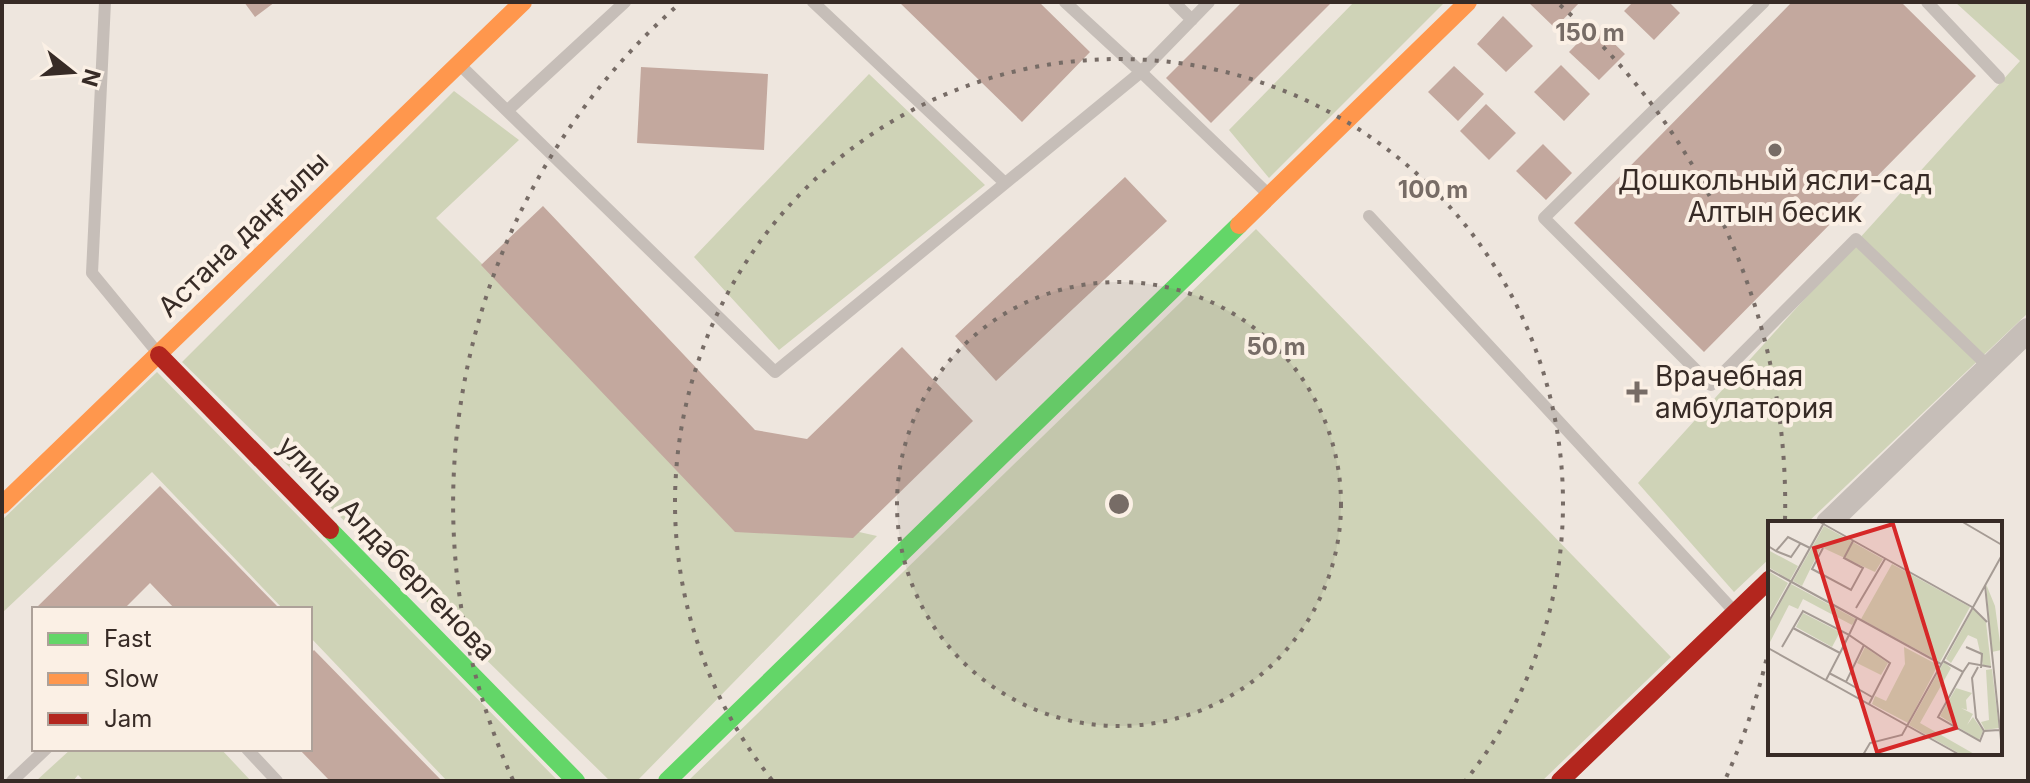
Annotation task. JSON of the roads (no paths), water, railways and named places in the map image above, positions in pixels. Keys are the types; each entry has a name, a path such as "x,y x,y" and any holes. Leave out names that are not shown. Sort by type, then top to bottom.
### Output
{"street":[{"name":"Астана даңғылы","path":"2,505 523,2"},
{"path":"667,781 1468,2"},
{"path":"1830,521 2028,330"},
{"name":"улица Алдабергенова","path":"159,355 576,781"},
{"path":"1560,781 1768,581"}],"lane":[{"path":"105,2 92,273 159,355"},
{"path":"508,110 625,2"},
{"path":"813,2 1005,183"},
{"path":"1065,2 1269,196"},
{"path":"1174,2 1192,20"},
{"path":"459,64 775,372 1141,72 1209,2"},
{"path":"1764,2 1544,218 1711,385 1856,239 1989,367"},
{"path":"1927,2 1999,78"},
{"path":"1369,216 1735,612"},
{"path":"12,781 44,751"},
{"path":"249,751 277,781"}],"place":[{"name":"Дошкольный ясли-сад Алтын бесик","path":"1775,150"},
{"name":"Врачебная амбулатория","path":"1637,392"}]}
